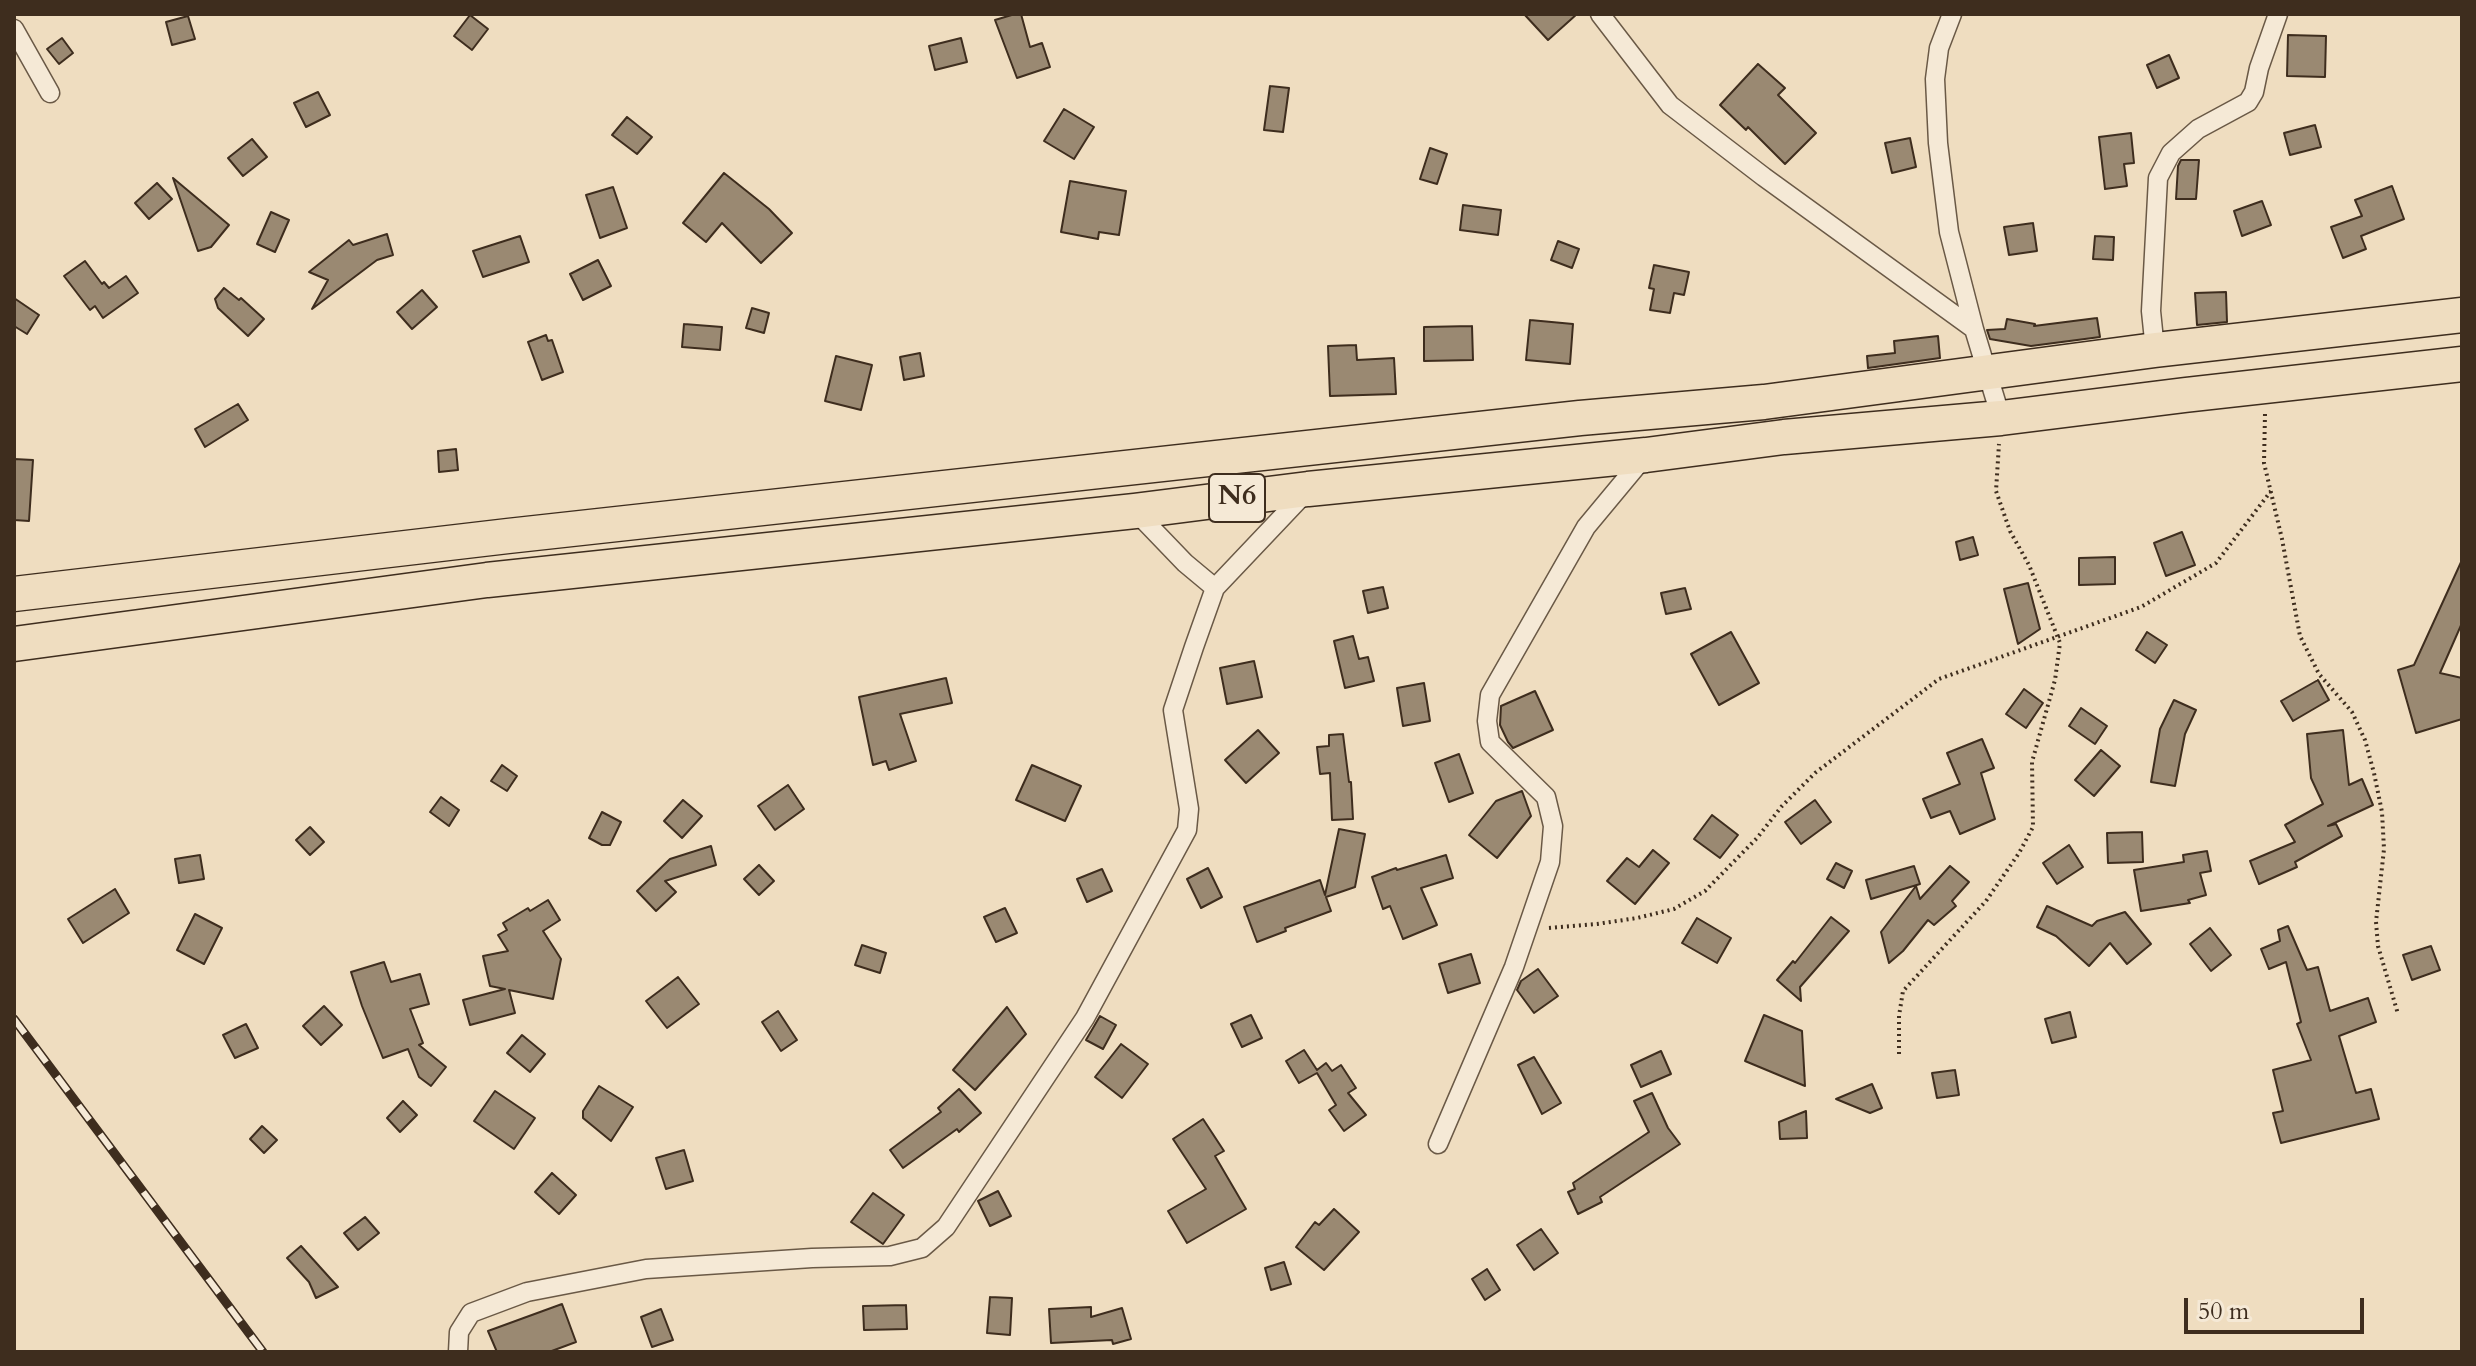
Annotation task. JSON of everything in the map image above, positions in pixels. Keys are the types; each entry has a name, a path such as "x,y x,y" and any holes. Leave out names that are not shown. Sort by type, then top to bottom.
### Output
{"highway":[{"name":"N6","path":"14,594 569,529 1580,418 1764,402 2155,350 2462,315"},
{"name":"N6","path":"14,644 487,580 1135,511 1308,489 1646,455 1784,437 2001,418 2462,364"}],"street":[{"path":"1600,14 1670,105 1974,329"},
{"path":"1952,14 1939,48 1935,79 1938,143 1949,232 2001,418"},
{"path":"2155,350 2151,311 2158,178 2171,153 2198,129 2248,102 2254,92 2278,14"},
{"path":"14,29 50,93"},
{"path":"1438,1144 1514,967 1550,862 1553,826 1546,797 1490,742 1487,721 1490,695 1586,527 1646,455"},
{"path":"458,1352 459,1332 471,1313 527,1292 646,1269 890,1256 922,1248 946,1227 1085,1018 1187,830 1189,809 1173,710 1215,588 1308,489"},
{"path":"1135,511 1185,563 1215,588"}],"path":[{"path":"2266,386 2264,463 2300,636 2319,674 2352,712 2365,740 2374,773 2382,812 2384,849 2376,922 2378,946 2398,1014"},
{"path":"1899,1054 1899,1016 1903,991 1986,901 2033,827 2032,762 2055,680 2060,643 2029,565 2010,531 1996,491 2001,418"},
{"path":"1527,929 1597,924 1674,909 1705,891 1815,773 1939,679 2141,607 2216,563 2271,491"}],"building":[{"path":"1021,14 1030,47 1042,43 1050,67 1017,78 995,20"},
{"path":"1524,14 1577,14 1548,40"},
{"path":"470,15 488,29 472,50 454,36"},
{"path":"188,16 195,39 172,45 166,22"},
{"path":"2288,35 2326,36 2325,77 2287,76"},
{"path":"62,38 73,53 59,64 47,49"},
{"path":"961,38 967,62 935,70 929,46"},
{"path":"2169,55 2179,78 2157,88 2147,65"},
{"path":"1758,64 1785,88 1778,95 1816,133 1785,164 1748,127 1746,130 1720,105"},
{"path":"1270,86 1289,88 1283,132 1264,130"},
{"path":"318,92 330,115 306,127 294,103"},
{"path":"1064,109 1094,127 1074,159 1044,141"},
{"path":"627,117 652,137 637,154 612,135"},
{"path":"2315,125 2321,147 2290,155 2284,133"},
{"path":"2131,133 2134,163 2124,164 2127,186 2105,189 2099,137"},
{"path":"1910,138 1916,167 1892,173 1885,143"},
{"path":"252,139 267,157 243,176 228,158"},
{"path":"1430,148 1447,154 1437,184 1420,179"},
{"path":"2181,160 2199,160 2196,199 2176,199"},
{"path":"724,173 769,209 792,233 761,263 722,223 706,242 683,223"},
{"path":"173,178 229,225 211,247 198,251"},
{"path":"1070,181 1126,191 1119,235 1099,232 1098,239 1061,232"},
{"path":"157,183 172,199 149,219 135,203"},
{"path":"2392,186 2404,219 2361,236 2366,249 2343,258 2331,227 2362,216 2355,200"},
{"path":"613,187 627,228 600,238 586,195"},
{"path":"2262,201 2271,225 2242,236 2234,211"},
{"path":"1463,205 1501,210 1498,235 1460,230"},
{"path":"271,212 289,220 275,252 257,244"},
{"path":"2033,223 2037,251 2009,255 2004,227"},
{"path":"387,234 393,255 377,260 312,309 328,280 309,272 349,240 353,245"},
{"path":"520,236 529,262 483,277 473,251"},
{"path":"2095,236 2114,237 2113,260 2093,259"},
{"path":"1558,241 1579,249 1572,268 1551,260"},
{"path":"598,260 611,286 583,300 570,274"},
{"path":"85,261 102,284 104,282 109,288 126,276 138,293 103,318 95,306 90,310 64,276"},
{"path":"1654,265 1689,272 1684,295 1674,293 1670,313 1650,310 1654,289 1649,288"},
{"path":"224,288 239,300 241,298 264,319 248,336 218,308 215,299"},
{"path":"422,290 437,307 412,329 397,312"},
{"path":"2226,292 2227,322 2197,325 2195,293"},
{"path":"14,298 39,315 27,334 14,326"},
{"path":"752,308 769,313 764,333 746,328"},
{"path":"2097,318 2100,337 2031,346 1990,339 1987,330 2005,329 2007,319 2034,326"},
{"path":"1530,320 1573,324 1570,364 1526,360"},
{"path":"684,324 722,327 720,350 682,347"},
{"path":"1472,326 1473,360 1424,361 1424,327"},
{"path":"546,335 548,341 552,340 563,372 542,380 528,342"},
{"path":"1938,336 1940,358 1868,368 1867,356 1895,353 1894,341"},
{"path":"1356,345 1357,360 1394,358 1396,394 1330,396 1328,346"},
{"path":"920,353 924,376 904,380 900,357"},
{"path":"836,356 872,365 861,410 825,401"},
{"path":"238,404 248,420 205,447 195,429"},
{"path":"456,449 458,470 439,472 438,451"},
{"path":"14,459 33,460 29,521 14,520"},
{"path":"2182,532 2195,565 2166,576 2154,543"},
{"path":"1973,537 1978,555 1960,560 1956,542"},
{"path":"2115,557 2115,584 2079,585 2079,558"},
{"path":"2462,560 2462,623 2440,673 2462,678 2462,719 2416,733 2398,670 2414,665"},
{"path":"2028,583 2040,629 2018,644 2004,589"},
{"path":"1383,587 1388,608 1368,613 1363,591"},
{"path":"1685,588 1691,609 1666,614 1661,593"},
{"path":"1731,632 1759,683 1719,705 1691,654"},
{"path":"2147,632 2167,645 2155,663 2136,650"},
{"path":"1353,636 1359,659 1368,657 1374,681 1345,688 1334,641"},
{"path":"1254,661 1262,697 1227,704 1220,668"},
{"path":"946,678 952,703 900,714 916,761 889,770 886,761 873,765 859,697"},
{"path":"2318,680 2329,700 2293,721 2281,701"},
{"path":"1424,683 1430,721 1403,726 1397,688"},
{"path":"2024,689 2043,703 2026,728 2006,714"},
{"path":"1535,691 1553,730 1513,748 1500,725 1501,706"},
{"path":"2174,700 2196,710 2185,734 2175,786 2151,782 2160,729"},
{"path":"2081,708 2107,726 2095,744 2069,726"},
{"path":"1258,730 1279,753 1246,783 1225,760"},
{"path":"2343,730 2349,785 2362,779 2373,805 2328,826 2336,824 2342,836 2295,862 2297,867 2259,884 2250,861 2295,842 2285,825 2323,804 2311,778 2307,734"},
{"path":"1343,734 1353,819 1332,820 1330,773 1320,774 1317,747 1329,746 1329,735"},
{"path":"1982,739 1994,768 1981,773 1995,819 1960,834 1950,811 1931,818 1923,799 1960,784 1947,753"},
{"path":"2101,750 2120,766 2094,796 2075,780"},
{"path":"1459,754 1473,793 1449,802 1435,763"},
{"path":"502,765 517,776 507,791 491,781"},
{"path":"1032,765 1081,786 1065,821 1016,800"},
{"path":"788,785 804,809 775,830 758,806"},
{"path":"1522,791 1531,816 1497,858 1469,835 1496,801"},
{"path":"441,797 459,810 449,826 430,812"},
{"path":"683,800 702,816 682,838 664,821"},
{"path":"1815,800 1831,822 1801,844 1785,822"},
{"path":"602,812 621,822 610,845 602,845 589,838"},
{"path":"1712,815 1738,835 1720,858 1694,839"},
{"path":"310,827 324,842 310,855 296,840"},
{"path":"1339,829 1365,834 1355,887 1326,897 1331,911 1257,942 1244,907 1320,880 1325,895"},
{"path":"2142,832 2143,862 2108,863 2107,833"},
{"path":"2069,845 2083,867 2057,884 2043,863"},
{"path":"711,846 716,865 665,881 676,892 656,911 637,891 670,859"},
{"path":"1653,850 1669,863 1635,904 1607,881 1627,858 1639,867"},
{"path":"2207,851 2211,871 2200,873 2206,895 2188,900 2190,903 2141,911 2134,870 2184,862 2183,855"},
{"path":"200,855 204,879 179,883 175,859"},
{"path":"1446,855 1453,878 1421,888 1437,925 1403,939 1390,906 1383,909 1372,877"},
{"path":"1836,863 1852,871 1844,888 1827,879"},
{"path":"759,865 774,881 759,895 744,879"},
{"path":"1914,866 1920,884 1871,899 1866,880"},
{"path":"1950,866 1969,882 1952,901 1956,906 1934,925 1928,920 1889,963 1881,932 1916,886 1920,899"},
{"path":"1208,868 1222,897 1201,908 1187,879"},
{"path":"1102,869 1112,891 1087,902 1077,879"},
{"path":"115,889 129,913 83,943 68,919"},
{"path":"548,900 560,920 543,931 561,959 553,999 509,990 515,1013 470,1025 463,1000 505,989 490,986 483,956 508,951 498,935 507,930 503,923"},
{"path":"2047,906 2092,926 2097,921 2125,912 2151,944 2127,964 2110,943 2089,966 2056,936 2037,927"},
{"path":"1005,908 1017,933 996,942 984,917"},
{"path":"195,914 222,928 204,964 177,950"},
{"path":"1831,917 1849,931 1800,987 1801,1001 1777,980 1793,961 1795,963"},
{"path":"1697,918 1731,938 1717,963 1682,943"},
{"path":"2288,926 2307,970 2318,967 2330,1011 2368,998 2376,1022 2339,1036 2356,1093 2371,1089 2379,1119 2281,1143 2273,1113 2283,1111 2273,1070 2311,1060 2297,1024 2301,1022 2286,962 2269,969 2261,949 2280,941 2278,930"},
{"path":"2210,928 2231,955 2211,971 2190,944"},
{"path":"862,945 886,953 880,973 855,965"},
{"path":"2431,946 2440,970 2412,980 2403,955"},
{"path":"1471,954 1480,983 1448,993 1439,964"},
{"path":"384,962 391,982 420,974 429,1004 410,1009 423,1043 419,1045 446,1067 431,1086 419,1077 408,1049 383,1058 362,1006 351,972"},
{"path":"1538,969 1558,996 1534,1013 1517,990 1521,981"},
{"path":"678,977 699,1004 667,1028 646,1001"},
{"path":"324,1006 342,1025 321,1045 303,1026"},
{"path":"1007,1007 1026,1034 975,1090 953,1070"},
{"path":"778,1011 797,1040 781,1051 762,1022"},
{"path":"2070,1012 2076,1037 2052,1043 2045,1019"},
{"path":"1251,1015 1262,1038 1242,1047 1231,1024"},
{"path":"1764,1015 1802,1031 1805,1086 1745,1061"},
{"path":"1100,1016 1116,1025 1103,1049 1086,1040"},
{"path":"246,1024 258,1048 235,1058 223,1035"},
{"path":"522,1035 545,1054 530,1072 507,1053"},
{"path":"1121,1044 1148,1064 1122,1098 1095,1077"},
{"path":"1304,1050 1317,1070 1326,1063 1332,1071 1341,1065 1356,1088 1348,1093 1366,1115 1344,1131 1329,1110 1336,1105 1317,1073 1299,1083 1286,1061"},
{"path":"1661,1051 1671,1074 1641,1087 1631,1065"},
{"path":"1534,1057 1561,1103 1542,1114 1518,1065"},
{"path":"1955,1070 1959,1095 1937,1098 1932,1073"},
{"path":"1872,1084 1882,1108 1870,1113 1836,1099"},
{"path":"599,1086 633,1107 611,1141 583,1118 583,1111"},
{"path":"959,1089 981,1113 959,1132 957,1129 903,1168 890,1150 941,1112 938,1108"},
{"path":"495,1091 535,1118 514,1149 474,1121"},
{"path":"1652,1093 1668,1128 1680,1144 1600,1197 1602,1202 1578,1214 1568,1192 1575,1189 1573,1183 1649,1132 1634,1101"},
{"path":"403,1101 417,1115 400,1132 387,1118"},
{"path":"1806,1111 1807,1138 1780,1139 1779,1122"},
{"path":"1203,1119 1224,1151 1215,1156 1246,1209 1187,1243 1168,1211 1206,1189 1173,1139"},
{"path":"262,1126 277,1140 264,1153 250,1139"},
{"path":"684,1150 693,1181 666,1189 656,1158"},
{"path":"552,1173 576,1195 559,1214 535,1192"},
{"path":"998,1191 1011,1216 990,1226 978,1201"},
{"path":"873,1193 904,1215 883,1244 851,1222"},
{"path":"1334,1209 1359,1232 1324,1270 1296,1247 1315,1222 1319,1225"},
{"path":"365,1217 379,1233 358,1250 344,1233"},
{"path":"1541,1229 1558,1253 1534,1270 1517,1245"},
{"path":"301,1246 338,1287 316,1298 309,1282 287,1258"},
{"path":"1284,1262 1291,1284 1271,1290 1265,1268"},
{"path":"1487,1269 1500,1290 1485,1300 1472,1279"},
{"path":"990,1297 1012,1298 1010,1335 987,1333"},
{"path":"562,1304 576,1342 549,1352 497,1352 488,1331"},
{"path":"906,1305 907,1329 864,1330 863,1306"},
{"path":"1091,1307 1091,1317 1122,1308 1131,1339 1113,1344 1112,1340 1051,1343 1049,1309"},
{"path":"661,1309 673,1340 652,1347 641,1317"}],"railway":[{"path":"14,1019 263,1352"}]}
